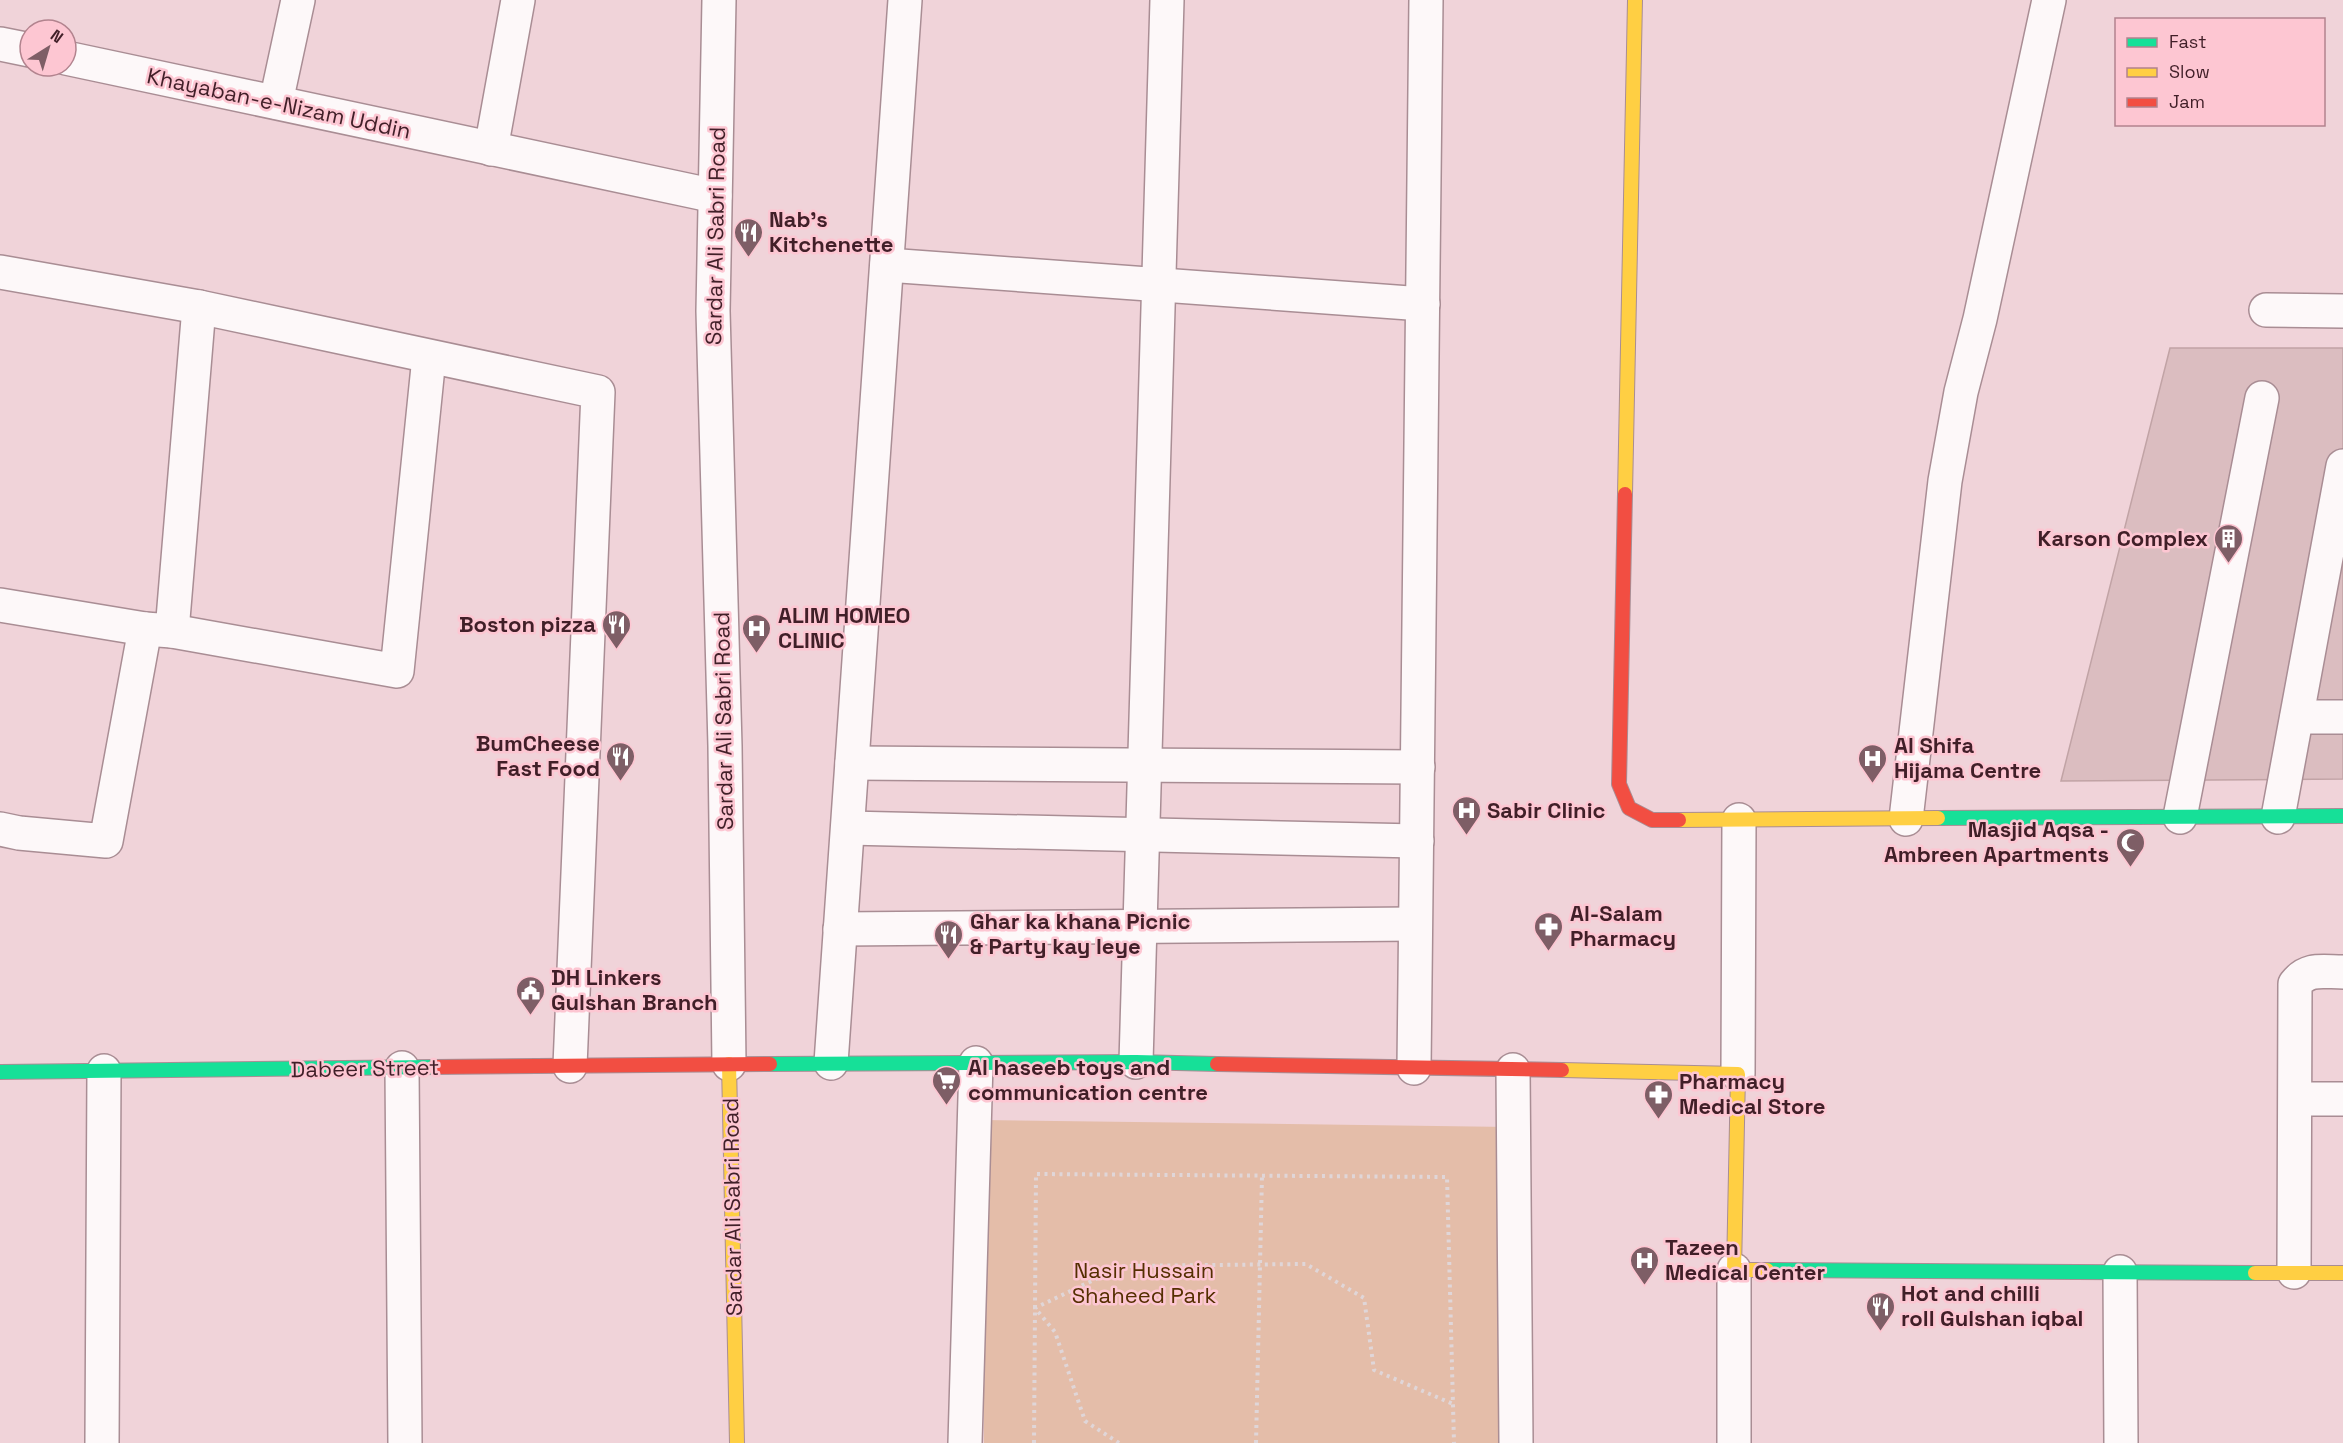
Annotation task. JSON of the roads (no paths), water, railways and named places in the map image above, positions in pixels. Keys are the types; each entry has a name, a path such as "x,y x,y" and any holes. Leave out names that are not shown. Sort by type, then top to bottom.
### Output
{"street":[{"path":"276,102 298,0"},
{"path":"491,149 518,0"},
{"name":"Sardar Ali Sabri Road","path":"719,0 713,311 725,746 737,1443"},
{"path":"831,1063 906,0"},
{"path":"1136,1062 1167,0"},
{"path":"1414,1068 1426,0"},
{"path":"1635,0 1619,784 1629,808 1652,820 2343,816"},
{"path":"1906,819 1947,470 1961,392 1980,320 2049,0"},
{"path":"0,44 18,48"},
{"name":"Khayaban-e-Nizam Uddin","path":"78,61 715,196"},
{"path":"887,265 1423,304"},
{"path":"0,272 199,307 598,392 570,1066"},
{"path":"0,829 106,841 158,630 199,307"},
{"path":"2266,310 2343,311"},
{"path":"0,605 397,671 429,357"},
{"path":"2180,817 2262,398"},
{"path":"2278,817 2297,717 2331,599 2343,467"},
{"path":"2297,717 2343,717"},
{"path":"852,763 1418,767"},
{"path":"1734,1443 1738,820"},
{"path":"848,828 1416,841"},
{"path":"840,929 1415,924"},
{"path":"2294,1272 2295,984 2302,975 2310,972 2343,972"},
{"name":"Dabeer Street","path":"0,1072 1136,1062 1738,1074"},
{"path":"965,1443 976,1063"},
{"path":"402,1068 405,1443"},
{"path":"1513,1070 1516,1443"},
{"path":"102,1443 104,1071"},
{"path":"2296,1099 2343,1099"},
{"path":"1734,1270 2343,1273"},
{"path":"2120,1272 2121,1443"}],"place":[{"name":"Nab's Kitchenette","path":"748,258"},
{"name":"Karson Complex","path":"2229,564"},
{"name":"Boston pizza","path":"617,650"},
{"name":"ALIM HOMEO CLINIC","path":"757,654"},
{"name":"BumCheese Fast Food","path":"621,782"},
{"name":"Al Shifa Hijama Centre","path":"1873,784"},
{"name":"Sabir Clinic","path":"1466,836"},
{"name":"Masjid Aqsa - Ambreen Apartments","path":"2130,868"},
{"name":"Al-Salam Pharmacy","path":"1549,952"},
{"name":"Ghar ka khana Picnic & Party kay leye","path":"949,960"},
{"name":"DH Linkers Gulshan Branch","path":"530,1016"},
{"name":"Al haseeb toys and communication centre","path":"947,1106"},
{"name":"Pharmacy Medical Store","path":"1658,1120"},
{"name":"Tazeen Medical Center","path":"1644,1286"},
{"name":"Hot and chilli roll Gulshan iqbal","path":"1880,1332"}],"park label":[{"name":"Nasir Hussain Shaheed Park","path":"1144,1282"}]}
